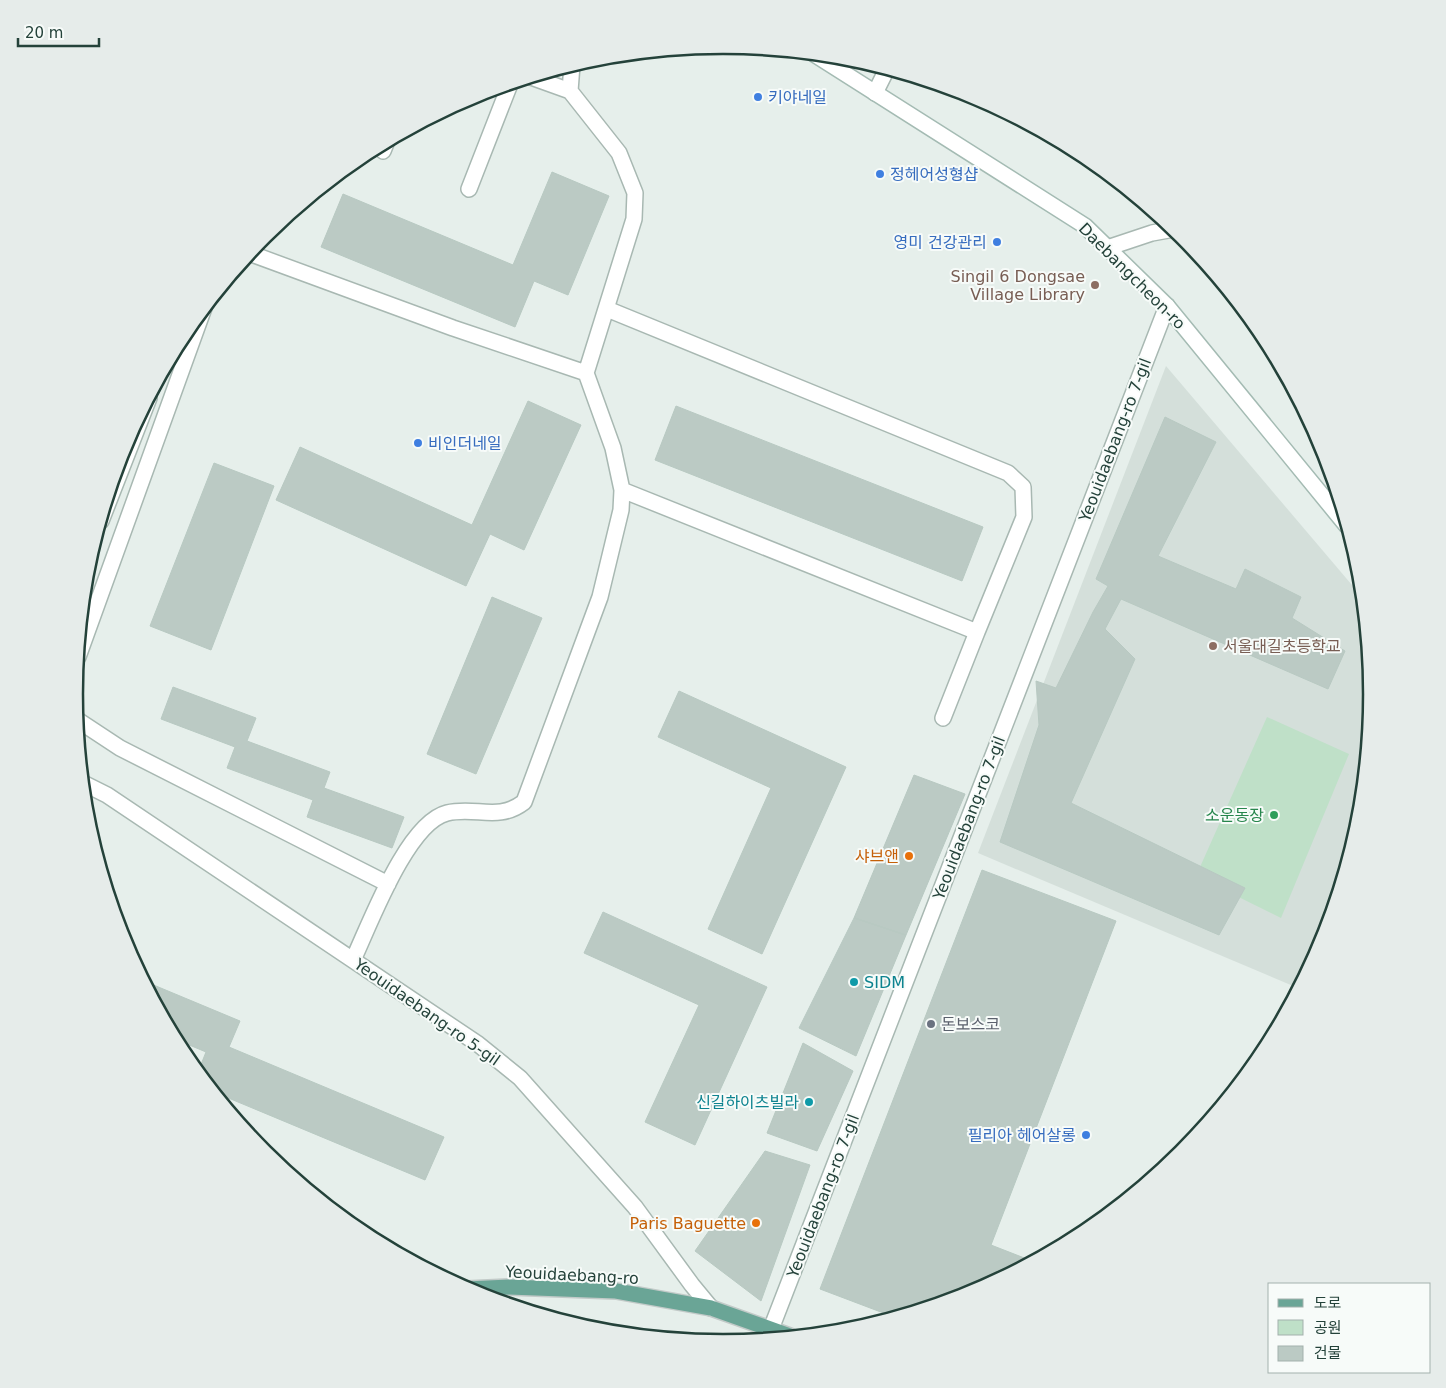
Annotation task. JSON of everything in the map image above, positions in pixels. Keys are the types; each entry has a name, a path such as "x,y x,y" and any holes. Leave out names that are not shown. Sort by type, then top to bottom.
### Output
{"main road":[{"name":"Yeouidaebang-ro","path":"484,1288 509,1287 616,1291 711,1308 778,1332"}],"street":[{"name":"Daebangcheon-ro","path":"827,62 1085,226 1167,306 1337,513"},
{"path":"570,90 571,72"},
{"path":"875,93 883,75"},
{"path":"353,960 401,857 432,820 446,813 461,811 503,813 515,809 524,802 600,597 621,510 622,490 610,439 586,373 634,219 635,193 619,153 570,90 542,81"},
{"path":"469,189 507,92"},
{"path":"1107,248 1165,231"},
{"path":"257,256 453,328 586,373"},
{"name":"Yeouidaebang-ro 7-gil","path":"771,1329 1167,306"},
{"path":"606,309 1008,473 1023,487 1024,517 942,718"},
{"path":"86,636 195,332"},
{"path":"622,490 977,632"},
{"path":"84,724 120,748 388,884"},
{"name":"Yeouidaebang-ro 5-gil","path":"89,786 107,795 478,1044 520,1078 635,1207 711,1308"}],"shaded area":[{"name":"서울대길초등학교","path":"1166,366 1354,588 1362,652 1363,694 1358,778 1341,860 1315,939 1292,986 978,853"}],"green space":[{"name":"소운동장","path":"1267,717 1349,754 1281,918 1196,876"}],"building":[{"path":"552,172 609,196 568,295 534,281 515,327 321,247 343,194 513,265"},
{"path":"528,401 581,425 524,550 490,534 466,586 276,500 300,447 472,525"},
{"path":"676,406 983,527 962,581 655,460"},
{"name":"서울대길초등학교","path":"1165,417 1216,442 1158,556 1236,589 1245,569 1301,597 1292,618 1345,651 1328,689 1121,599 1105,629 1135,659 1071,803 1245,888 1219,935 1000,842 1039,725 1036,681 1056,688 1093,612 1108,586 1096,579"},
{"path":"214,463 274,486 211,650 150,626"},
{"path":"492,597 542,618 476,774 427,754"},
{"path":"173,687 256,718 247,741 330,772 324,788 404,817 392,848 307,817 313,800 227,768 235,747 161,719"},
{"path":"679,691 846,767 762,954 708,929 771,788 658,737"},
{"name":"샤브앤","path":"914,775 965,794 906,935 854,918"},
{"name":"돈보스코","path":"982,870 1116,921 991,1245 1024,1258 968,1286 884,1313 820,1289"},
{"path":"603,912 767,987 695,1145 645,1122 699,1005 584,953"},
{"name":"SIDM","path":"854,918 906,935 856,1056 799,1028"},
{"path":"153,985 240,1021 229,1047 444,1137 425,1180 226,1097 201,1064 206,1052 187,1044"},
{"name":"신길하이츠빌라","path":"803,1043 853,1071 817,1151 767,1133"},
{"path":"765,1151 810,1165 761,1301 695,1251"}],"place":[{"name":"키야네일","path":"758,97"},
{"name":"정헤어성형샵","path":"880,174"},
{"name":"영미 건강관리","path":"997,242"},
{"name":"Singil 6 Dongsae Village Library","path":"1095,285"},
{"name":"비인더네일","path":"418,443"},
{"name":"서울대길초등학교","path":"1213,646"},
{"name":"소운동장","path":"1274,815"},
{"name":"샤브앤","path":"909,856"},
{"name":"SIDM","path":"854,982"},
{"name":"돈보스코","path":"931,1024"},
{"name":"신길하이츠빌라","path":"809,1102"},
{"name":"필리아 헤어살롱","path":"1086,1135"},
{"name":"Paris Baguette","path":"756,1223"}]}
